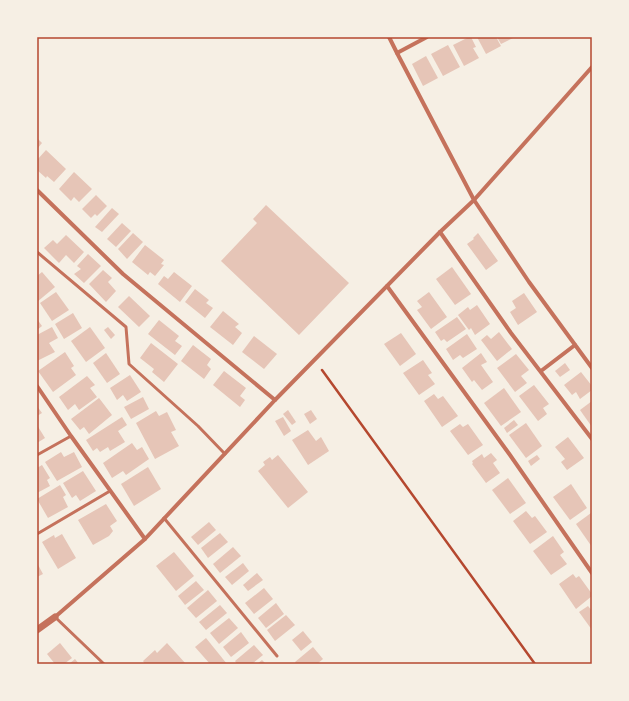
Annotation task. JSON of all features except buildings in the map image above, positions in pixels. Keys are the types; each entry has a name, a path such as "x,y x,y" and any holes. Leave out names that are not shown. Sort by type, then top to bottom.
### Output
{"street":[{"path":"389,37 474,200 529,282 592,368"},
{"path":"396,53 427,37"},
{"path":"37,630 55,617 145,539 274,400 440,232 474,200 592,67"},
{"path":"37,190 123,274 274,400"},
{"path":"440,232 511,333 592,439"},
{"path":"387,286 510,455 592,573"},
{"path":"541,371 575,345"},
{"path":"37,386 145,539"}],"lane":[{"path":"37,252 126,327 129,364 198,426 225,454"},
{"path":"37,455 71,436"},
{"path":"37,534 110,491"},
{"path":"164,518 277,656"},
{"path":"55,617 104,664"}],"path":[{"path":"314,360 535,664"}]}
